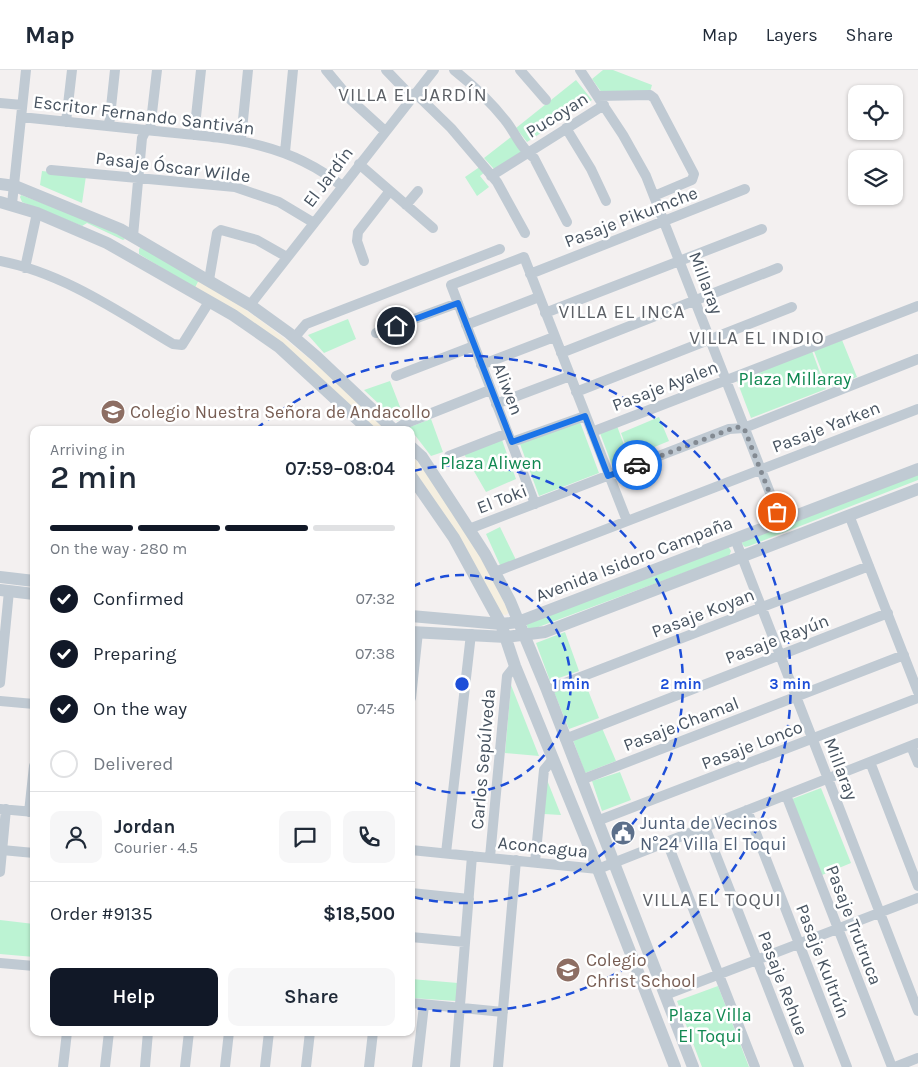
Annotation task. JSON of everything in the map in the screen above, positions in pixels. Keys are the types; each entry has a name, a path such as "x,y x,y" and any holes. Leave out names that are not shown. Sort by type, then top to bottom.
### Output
{"street":[{"path":"26,70 15,186 6,203 37,213 107,243 233,315 279,347 365,426"},
{"path":"66,122 72,70"},
{"path":"109,126 115,70"},
{"path":"107,243 130,248 133,236 142,138 148,130 157,70"},
{"path":"194,135 201,70"},
{"path":"241,140 248,70"},
{"path":"285,152 293,70"},
{"path":"326,70 365,114 385,131"},
{"path":"386,70 451,128 497,182 525,233"},
{"name":"El Jardín","path":"250,305 434,70"},
{"path":"454,70 473,85 506,121 527,153 534,158 567,222"},
{"path":"520,70 546,100"},
{"name":"Millaray","path":"580,70 646,176 781,522"},
{"path":"601,101 650,95 654,98 694,174 692,180 654,196"},
{"name":"Pucoyan","path":"491,176 566,128 601,101"},
{"path":"0,103 22,105"},
{"name":"Escritor Fernando Santiván","path":"21,117 241,140 285,152 306,161 342,186"},
{"path":"566,128 591,169 606,201"},
{"path":"359,164 389,192 433,228"},
{"name":"Pasaje Óscar Wilde","path":"51,170 235,187 279,202 314,223"},
{"path":"0,184 15,186 94,217 133,236 250,305 294,338 391,426"},
{"path":"406,205 418,190"},
{"name":"Pasaje Pikumche","path":"530,274 745,190"},
{"path":"364,261 357,241 358,232 389,192"},
{"path":"25,268 37,213"},
{"path":"545,313 762,229"},
{"path":"209,280 217,233 221,230 257,240 287,257"},
{"path":"294,338 306,324 500,249"},
{"name":"Aliwen","path":"530,274 524,257 451,285 535,504"},
{"path":"0,261 25,268 81,290 173,344 182,345 209,302"},
{"path":"561,353 778,268"},
{"path":"530,274 627,521"},
{"path":"466,325 539,297"},
{"path":"376,334 458,303"},
{"name":"Pasaje Ayalen","path":"592,432 918,306"},
{"path":"576,392 792,307"},
{"path":"481,365 554,337"},
{"path":"396,376 474,346"},
{"name":"El Toki","path":"469,529 736,427 744,428 918,359"},
{"path":"496,404 570,376"},
{"path":"401,426 490,390"},
{"name":"Pasaje Yarken","path":"495,572 918,409"},
{"path":"449,456 585,416"},
{"path":"415,451 422,457 495,572 518,622 547,690 693,1067"},
{"name":"Avenida Isidoro Campaña","path":"415,616 501,624 518,622 918,469"},
{"path":"415,482 454,538 501,624 515,666 598,869 675,1067"},
{"name":"Avenida Isidoro Campaña","path":"415,632 506,637 545,632 918,489"},
{"path":"849,515 918,692"},
{"name":"Millaray","path":"735,539 760,608 918,1011"},
{"name":"Pasaje Koyan","path":"547,690 869,566"},
{"path":"0,577 30,581"},
{"path":"0,683 5,591 30,594"},
{"name":"Pasaje Rayún","path":"565,738 888,613"},
{"path":"446,853 471,634"},
{"name":"Pasaje Chamal","path":"581,780 904,655"},
{"name":"Carlos Sepúlveda","path":"490,857 507,676 515,666"},
{"name":"Pasaje Lonco","path":"597,821 918,698"},
{"path":"0,701 30,704"},
{"path":"915,745 918,763"},
{"name":"Aconcagua","path":"415,850 598,869 915,745"},
{"path":"535,862 544,770 553,759"},
{"path":"870,762 918,886"},
{"name":"Pasaje Trutruca","path":"786,795 893,1067"},
{"path":"0,872 3,809 30,812"},
{"name":"Pasaje Kultrún","path":"747,810 847,1067"},
{"name":"Pasaje Rehue","path":"705,827 799,1067"},
{"path":"668,842 755,1067"},
{"path":"2,850 30,853"},
{"path":"455,1067 472,856"},
{"path":"498,1067 516,860"},
{"path":"415,893 469,899"},
{"path":"665,995 918,898"},
{"path":"415,937 465,942"},
{"path":"0,963 30,966"},
{"path":"415,1004 503,1012"},
{"path":"417,1067 424,1005"},
{"path":"63,1067 67,1036"},
{"path":"105,1067 109,1036"},
{"path":"145,1067 148,1036"},
{"path":"185,1067 189,1036"},
{"path":"225,1067 229,1036"},
{"path":"265,1067 269,1036"},
{"path":"306,1067 310,1036"},
{"path":"370,1067 373,1036"},
{"path":"893,1067 918,1058"}],"green space":[{"path":"603,70 613,70 652,85 650,92 602,93 592,79"},
{"path":"576,80 592,100 527,142 516,128"},
{"path":"511,137 523,152 494,169 484,158"},
{"path":"481,166 485,172 480,176 489,187 477,196 465,177"},
{"path":"42,171 86,176 82,203 40,185"},
{"path":"21,195 111,229 125,239 123,240 87,223 82,226 22,202"},
{"path":"141,247 199,280 195,288 139,254"},
{"path":"348,319 356,339 324,353 308,335"},
{"path":"842,340 857,377 828,388 814,351"},
{"name":"Plaza Millaray","path":"812,351 826,389 751,418 737,381"},
{"path":"390,381 404,417 397,421 364,390"},
{"path":"659,417 669,441 630,457 621,433"},
{"path":"431,419 443,452 431,456 415,435 415,426 412,426"},
{"path":"580,422 599,473 539,496 520,444"},
{"path":"617,426 629,458 612,465 600,433"},
{"name":"Plaza Aliwen","path":"502,440 516,479 486,492 464,454"},
{"path":"918,472 918,480 749,546 745,547 742,544 743,540"},
{"path":"500,527 516,560 500,565 486,534"},
{"path":"728,546 731,551 729,556 533,629 529,630 527,626 527,624"},
{"path":"565,632 579,671 550,681 536,643"},
{"path":"584,680 599,718 569,729 554,692"},
{"path":"511,685 539,756 505,753"},
{"path":"602,728 616,761 585,773 573,740"},
{"path":"620,772 631,800 602,811 592,781"},
{"path":"547,780 561,815 544,814"},
{"path":"821,788 851,863 822,875 792,799"},
{"path":"0,920 30,924 30,957 0,954"},
{"path":"415,979 458,983 456,1001 415,998"},
{"name":"Plaza Villa El Toqui","path":"718,986 749,1067 702,1067 677,1001"}],"sand":[{"path":"199,280 251,313 298,349 384,426 371,426 334,391 195,288"},
{"path":"415,459 467,531 509,612 506,615 500,614 457,533 415,473"}],"way so far":[{"path":"637,465 736,427 744,428 777,512"}],"place":[{"name":"Colegio Nuestra Señora de Andacollo","path":"113,412"},
{"name":"Junta de Vecinos N°24 Villa El Toqui","path":"623,833"},
{"name":"Colegio Christ School","path":"568,970"}],"district":[{"name":"VILLA EL JARDÍN","path":"413,95"},
{"name":"VILLA EL INCA","path":"622,312"},
{"name":"VILLA EL INDIO","path":"757,338"},
{"name":"VILLA EL TOQUI","path":"712,900"}],"route":[{"path":"396,326 458,303 490,390 512,442 585,416 608,476 637,465"}]}
